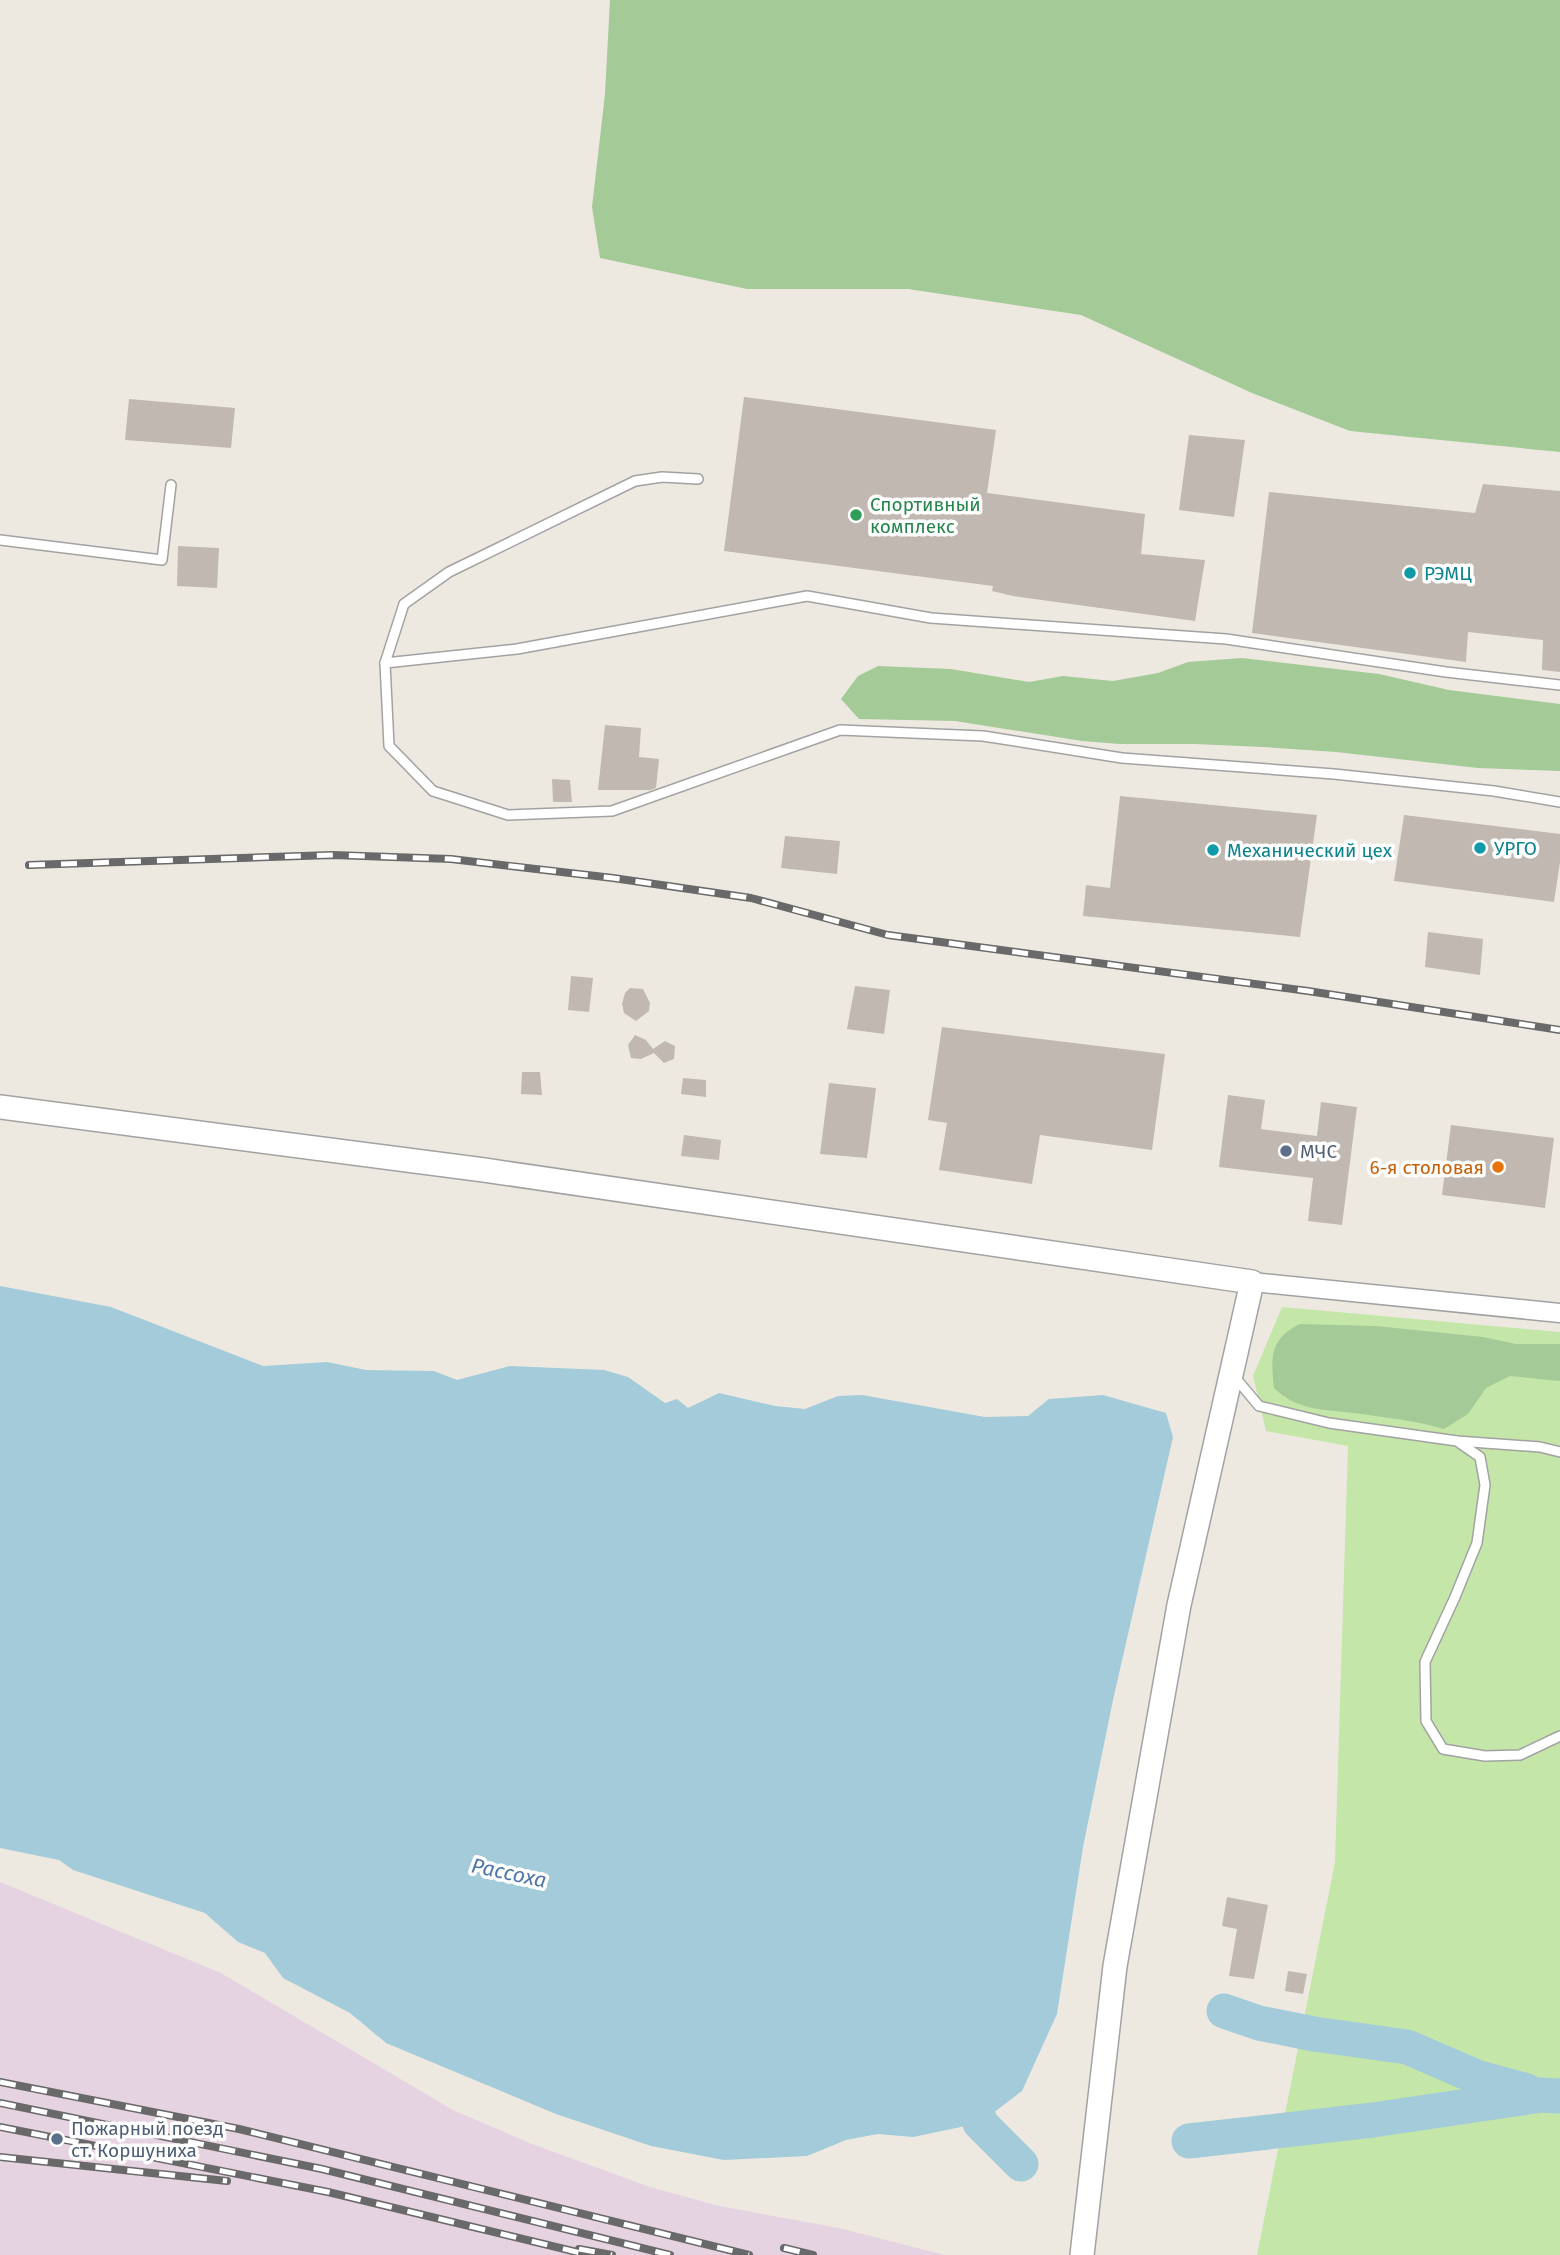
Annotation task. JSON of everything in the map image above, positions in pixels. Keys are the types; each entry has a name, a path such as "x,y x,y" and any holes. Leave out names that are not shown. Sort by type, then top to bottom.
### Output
{"street":[{"path":"0,1107 484,1170 1252,1282 1560,1313"},
{"path":"1082,2255 1117,1953 1179,1605 1252,1282"}],"lane":[{"path":"698,479 662,477 635,481 449,572 404,604 384,663 389,746 433,790 508,816 612,811 840,730 984,736 1122,758 1334,774 1494,791 1560,803"},
{"path":"0,540 162,560 171,485"},
{"path":"384,663 517,649 807,596 931,618 1226,639 1446,672 1560,685"},
{"path":"1232,1373 1259,1406 1329,1423 1457,1441 1540,1447 1560,1452"},
{"path":"1457,1441 1480,1457 1485,1485 1477,1543 1425,1662 1426,1721 1443,1749 1485,1756 1520,1755 1560,1736"}],"shaded area":[{"path":"0,1882 221,1973 453,2110 532,2144 650,2187 719,2206 839,2228 945,2255 0,2255"}],"green space":[{"path":"610,0 1560,0 1560,452 1350,431 1252,393 1081,315 908,289 747,289 600,258 592,207 605,94"},
{"path":"1242,658 1379,674 1449,690 1560,704 1560,771 1478,768 1336,752 1263,747 1120,744 1082,741 955,721 859,719 841,699 858,676 878,666 951,669 1029,682 1063,676 1113,681 1158,673 1188,662"},
{"path":"1282,1307 1560,1332 1560,2255 1257,2255 1335,1862 1348,1446 1266,1431 1253,1376"},
{"path":"1300,1324 1376,1326 1483,1337 1516,1344 1560,1344 1560,1381 1510,1376 1486,1388 1468,1414 1444,1429 1403,1420 1304,1406 1274,1388 1272,1367 1277,1343 1282,1336"}],"water":[{"name":"Рассоха","path":"0,1286 111,1307 263,1366 327,1362 366,1370 434,1371 457,1380 510,1366 604,1370 628,1377 665,1403 677,1399 688,1408 719,1393 775,1406 805,1409 838,1396 862,1395 985,1417 1028,1416 1049,1399 1103,1395 1166,1413 1173,1437 1113,1700 1083,1847 1057,2014 1022,2091 980,2123 913,2137 878,2134 846,2140 807,2156 724,2160 651,2146 556,2114 386,2043 350,2013 283,1978 265,1953 238,1942 205,1913 73,1870 59,1860 0,1848"}],"building":[{"name":"Спортивный комплекс","path":"744,397 996,430 987,493 1145,514 1141,554 1205,560 1195,621 1013,596 992,591 993,586 724,551"},
{"path":"129,399 235,408 231,448 125,440"},
{"path":"1189,435 1245,440 1234,517 1179,510"},
{"name":"РЭМЦ","path":"1483,484 1560,491 1560,672 1542,670 1543,640 1468,632 1466,662 1252,633 1269,492 1475,513"},
{"path":"178,546 219,548 217,588 177,586"},
{"path":"605,725 641,728 639,757 659,759 656,788 598,790"},
{"path":"552,779 570,780 572,802 553,802"},
{"name":"Механический цех","path":"1120,796 1317,815 1300,937 1083,916 1086,885 1110,888"},
{"name":"УРГО","path":"1404,815 1560,834 1560,862 1554,902 1394,881"},
{"path":"785,836 840,841 837,874 781,868"},
{"path":"1428,932 1483,939 1480,975 1425,967"},
{"path":"571,976 593,978 589,1012 568,1010"},
{"path":"855,986 890,990 884,1034 847,1029"},
{"path":"630,988 643,989 650,1003 649,1011 636,1021 624,1013 622,1004 625,993"},
{"path":"942,1027 1165,1054 1152,1150 1040,1135 1032,1184 939,1170 947,1123 928,1120"},
{"path":"635,1035 646,1040 653,1049 665,1041 675,1046 674,1059 664,1063 654,1053 641,1059 631,1058 628,1045"},
{"path":"522,1072 540,1072 542,1095 521,1094"},
{"path":"683,1078 706,1080 706,1097 681,1094"},
{"path":"829,1083 876,1088 867,1158 820,1154"},
{"name":"МЧС","path":"1228,1095 1265,1100 1261,1129 1317,1136 1321,1102 1357,1107 1342,1225 1308,1221 1313,1178 1219,1167"},
{"name":"6-я столовая","path":"1451,1125 1554,1138 1545,1208 1442,1195"},
{"path":"684,1135 721,1140 719,1160 681,1156"},
{"path":"1227,1897 1268,1905 1254,1979 1229,1976 1237,1929 1222,1926"},
{"path":"1288,1971 1307,1974 1303,1994 1285,1991"}],"waterway":[{"path":"1224,2011 1259,2023 1314,2034 1407,2047 1479,2078 1527,2091"},
{"path":"970,2079 980,2123 1021,2164"},
{"path":"1189,2141 1373,2120 1541,2095 1560,2096"}],"railway":[{"path":"29,865 333,855 451,859 751,898 888,935 1308,991 1560,1030"},
{"path":"0,2082 239,2129 749,2255"},
{"path":"0,2103 322,2169 670,2255"},
{"path":"0,2127 328,2192 589,2255"},
{"path":"0,2157 227,2181"},
{"path":"784,2248 813,2255"},
{"path":"579,2249 612,2255"}],"place":[{"name":"Спортивный комплекс","path":"856,515"},
{"name":"РЭМЦ","path":"1410,573"},
{"name":"УРГО","path":"1480,848"},
{"name":"Механический цех","path":"1213,850"},
{"name":"МЧС","path":"1286,1151"},
{"name":"6-я столовая","path":"1498,1167"},
{"name":"Пожарный поезд ст. Коршуниха","path":"57,2139"}]}
